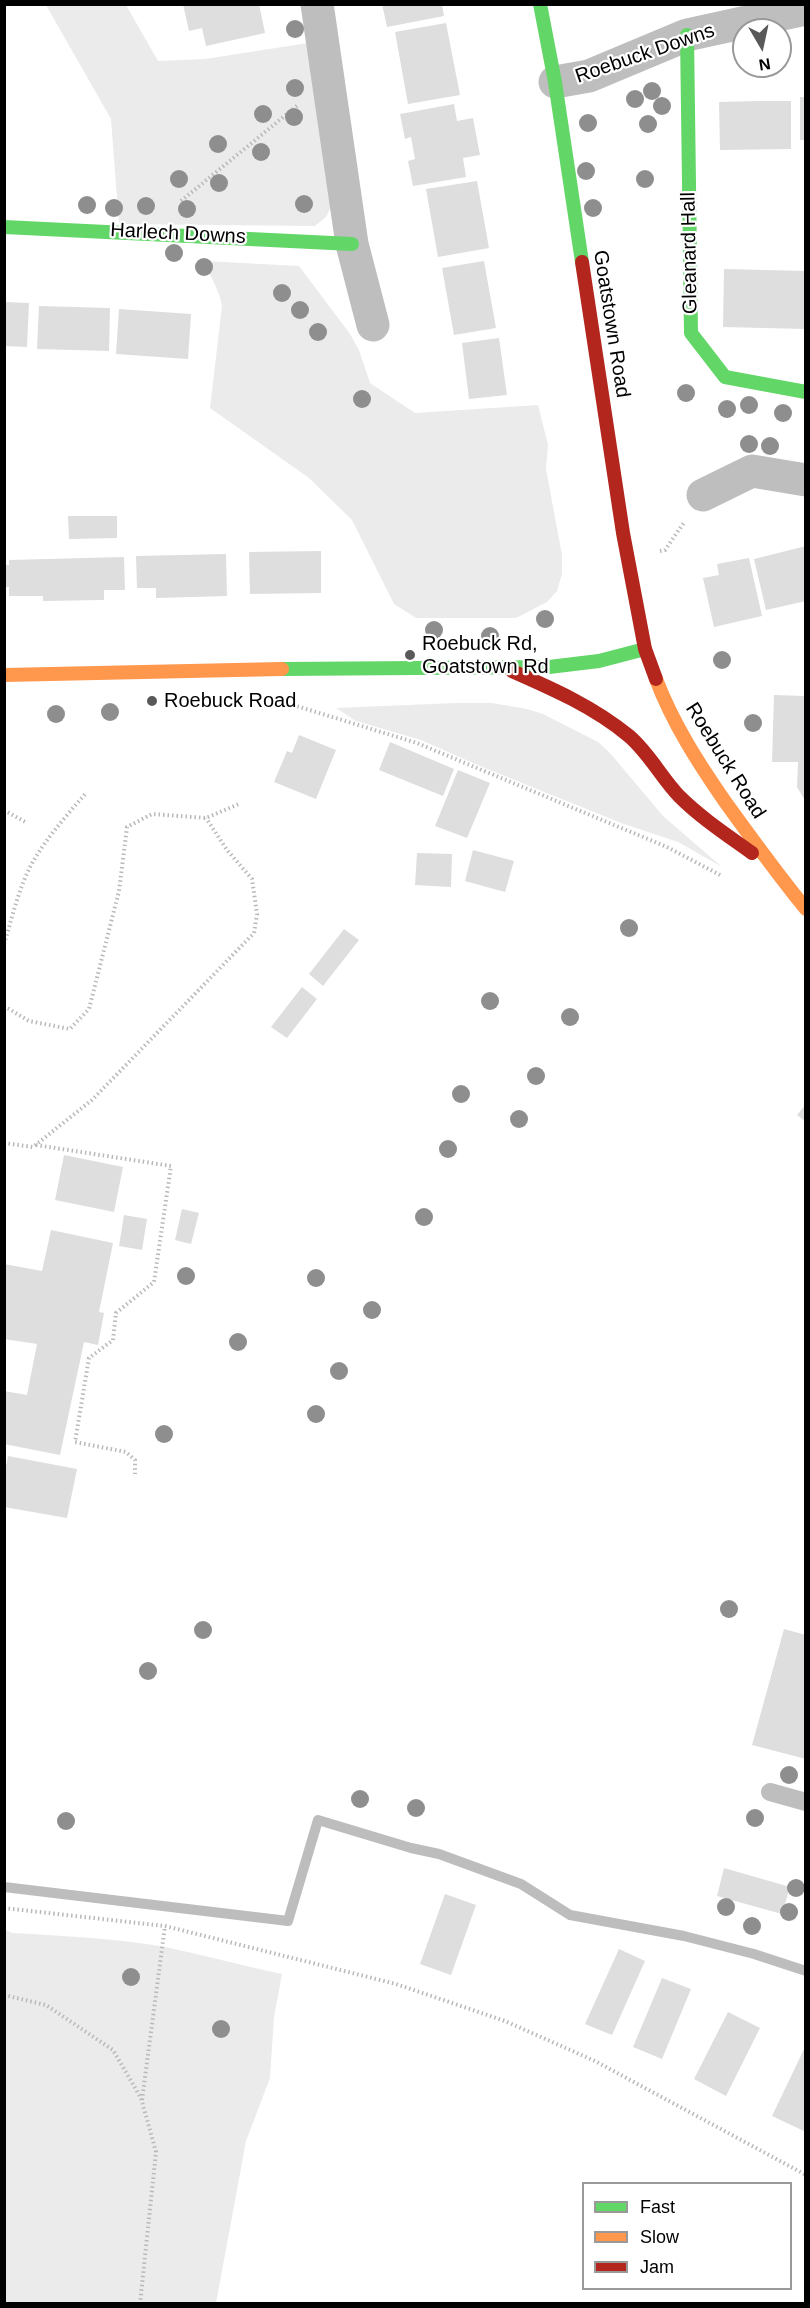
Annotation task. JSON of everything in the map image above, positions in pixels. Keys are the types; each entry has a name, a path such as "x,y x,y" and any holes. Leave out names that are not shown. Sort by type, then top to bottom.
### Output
{"street":[{"path":"317,4 352,244 373,325"},
{"name":"Goatstown Road","path":"540,4 555,82 622,533 645,650"},
{"name":"Roebuck Downs","path":"555,82 589,76 687,35 806,9"},
{"name":"Gleanard Hall","path":"687,35 691,333 725,377 806,392"},
{"name":"Harlech Downs","path":"4,227 352,244"},
{"path":"703,495 752,471 806,480"},
{"path":"4,675 236,669 549,667 645,650"},
{"name":"Roebuck Road","path":"645,650 663,698 696,759 769,864 806,909"},
{"path":"504,667 560,693 625,732 679,796 714,826 769,864"}],"lane":[{"path":"770,1792 806,1802"}],"path":[{"path":"142,232 328,80"},
{"path":"285,705 296,705 337,720 417,743 667,847 728,879"},
{"path":"4,944 22,887 34,860 86,793"},
{"path":"4,1006 30,1022 70,1029 89,1009 119,891 127,827 152,814 206,818 239,804"},
{"path":"4,810 27,823"},
{"path":"4,1143 33,1148 92,1100 254,933 257,914 252,879 227,850 206,818"},
{"path":"36,1145 171,1166 154,1282 116,1313 113,1340 89,1358 75,1442 126,1452 135,1460 135,1474"},
{"path":"4,1908 165,1926 396,1984 505,2021 595,2061 806,2175"},
{"path":"141,2101 165,1926"},
{"path":"4,1995 46,2005 113,2050 141,2101 156,2152 140,2304"}],"shaded area":[{"path":"46,5 126,5 158,61 205,59 308,43 333,203 326,217 315,226 119,224 111,119"},
{"path":"205,261 299,266 350,334 359,350 370,383 415,413 538,405 548,445 546,469 562,555 562,574 557,591 547,602 516,618 416,618 394,604 352,520 309,478 210,408 222,306"},
{"path":"492,703 527,709 543,714 598,742 663,816 722,867 678,842 621,823 421,740 356,721 336,708"},
{"path":"5,1930 13,1933 146,1944 282,1974 274,2017 270,2078 246,2141 216,2303 5,2303"}],"building":[{"path":"183,4 259,4 265,33 206,46 202,28 189,31"},
{"path":"382,4 442,4 444,16 387,27"},
{"path":"446,23 460,95 408,104 395,32"},
{"path":"800,97 806,97 806,140 800,140"},
{"path":"791,101 791,149 720,150 719,102"},
{"path":"454,104 457,121 473,118 480,155 463,158 466,177 413,186 408,161 415,159 411,137 405,139 400,114"},
{"path":"477,181 489,248 438,257 426,189"},
{"path":"484,261 496,328 454,335 442,268"},
{"path":"724,269 806,271 806,329 723,327"},
{"path":"4,302 29,303 27,347 4,346"},
{"path":"39,306 110,308 109,351 37,349"},
{"path":"119,309 191,314 188,359 116,354"},
{"path":"499,338 507,395 469,399 462,343"},
{"path":"68,516 117,516 117,538 69,539"},
{"path":"806,546 806,601 766,610 754,559"},
{"path":"321,551 321,593 250,594 249,552"},
{"path":"226,554 227,596 156,598 156,588 137,588 136,556"},
{"path":"124,557 125,590 104,590 104,600 43,601 43,596 9,596 9,587 4,587 4,565 9,565 9,560"},
{"path":"749,558 762,616 714,627 703,578 719,575 717,564"},
{"path":"774,695 806,696 806,802 797,787 798,762 772,762"},
{"path":"299,735 336,750 316,799 274,782 287,751 292,753"},
{"path":"390,742 454,769 443,796 379,770"},
{"path":"458,770 490,783 467,838 435,826"},
{"path":"473,850 514,861 505,892 465,881"},
{"path":"417,853 452,854 451,887 415,885"},
{"path":"344,929 359,940 323,986 309,974"},
{"path":"302,987 317,999 287,1038 271,1027"},
{"path":"806,1104 806,1122 797,1115"},
{"path":"64,1155 123,1167 114,1212 55,1200"},
{"path":"182,1209 199,1213 191,1244 175,1240"},
{"path":"124,1215 147,1219 142,1250 119,1246"},
{"path":"51,1230 113,1243 99,1312 104,1313 98,1345 84,1342 60,1455 4,1444 4,1391 27,1395 37,1344 4,1339 4,1264 42,1271"},
{"path":"8,1456 77,1469 67,1518 4,1507 4,1476"},
{"path":"784,1629 806,1635 806,1759 752,1745"},
{"path":"724,1868 790,1887 782,1914 717,1896"},
{"path":"445,1894 476,1905 451,1975 420,1964"},
{"path":"619,1949 645,1961 612,2035 585,2024"},
{"path":"662,1978 691,1989 662,2059 633,2047"},
{"path":"728,2012 760,2028 726,2096 694,2079"},
{"path":"806,2045 806,2132 772,2116"}],"waterway":[{"path":"4,1887 288,1921 318,1820 439,1854 521,1884 570,1915 684,1936 754,1954 806,1971"}],"traffic: fast":[{"path":"540,4 555,82 582,262"},
{"path":"687,35 691,333 725,377 806,392"},
{"path":"4,227 352,244"},
{"path":"282,669 549,667 599,661 645,649"}],"traffic: slow":[{"path":"4,675 282,669"},
{"path":"656,679 678,728 706,774 806,909"}],"traffic: jam":[{"path":"582,262 623,533 645,649 656,679"},
{"path":"512,671 573,699 616,726 649,757 687,804 752,853"}],"place":[{"name":"Roebuck Rd, Goatstown Rd","path":"410,655"},
{"name":"Roebuck Road","path":"152,701"}]}
